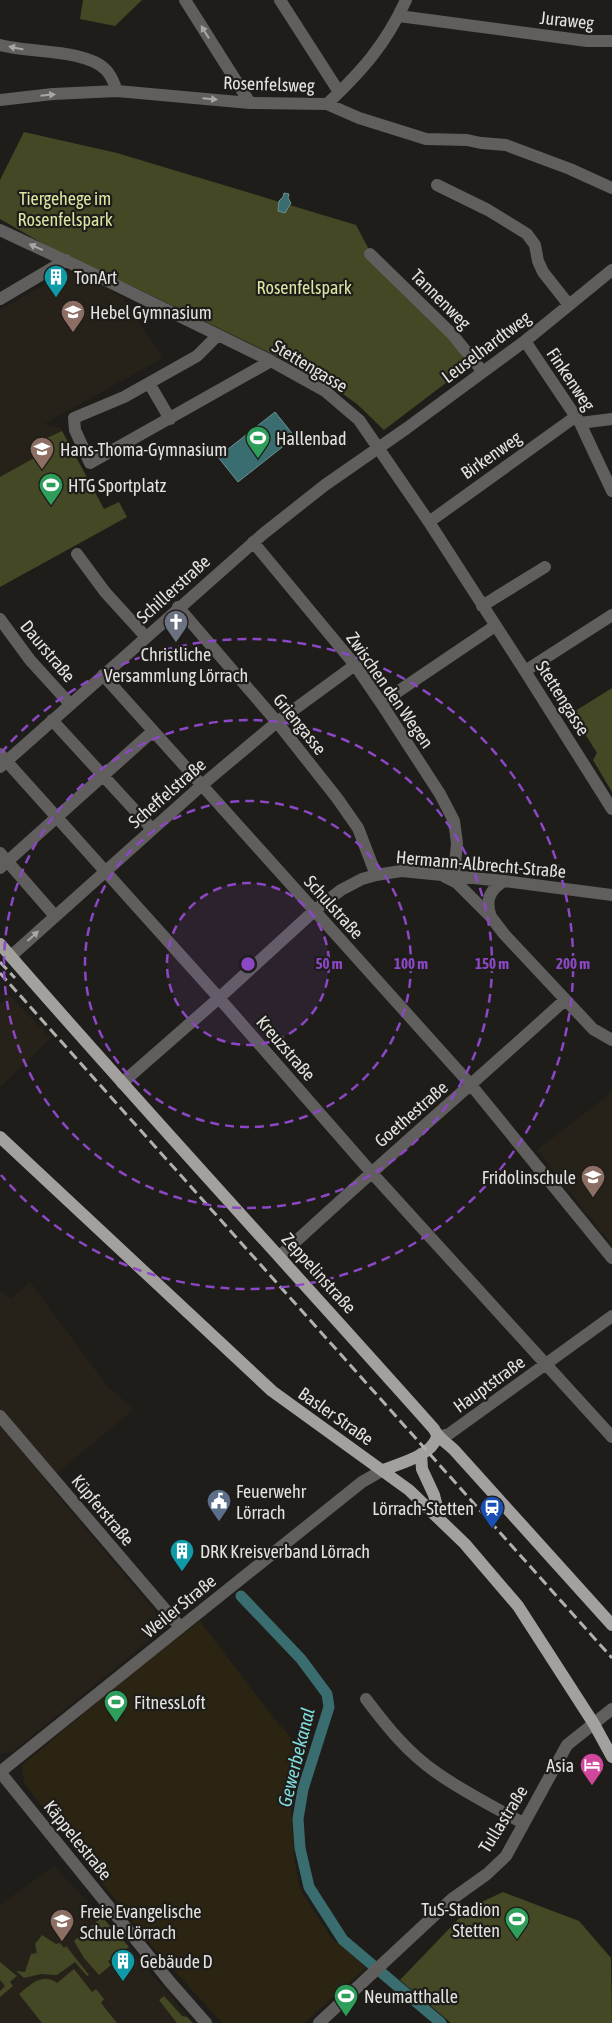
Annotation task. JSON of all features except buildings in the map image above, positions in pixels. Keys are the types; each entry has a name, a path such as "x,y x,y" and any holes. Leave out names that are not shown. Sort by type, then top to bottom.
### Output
{"main road":[{"name":"Zeppelinstraße","path":"0,944 122,1083 280,1256 434,1429 438,1436 447,1442 612,1625"},
{"name":"Basler Straße","path":"0,1137 272,1390 290,1405 409,1490 475,1554 518,1606 594,1724 612,1757"},
{"name":"Hauptstraße","path":"383,1470 421,1454 435,1443 438,1436"},
{"path":"421,1454 422,1469 434,1495 440,1519"}],"street":[{"path":"185,0 250,103"},
{"path":"280,0 339,92"},
{"path":"327,104 384,43 406,0"},
{"name":"Juraweg","path":"399,16 587,42 612,41"},
{"path":"0,45 84,57 99,64 106,70 117,91"},
{"name":"Rosenfelsweg","path":"0,100 54,94 117,91 250,103 327,104 359,118 426,139 467,140 506,145 570,169 612,188"},
{"path":"438,184 488,210 527,234 535,245 538,261 543,272 569,305"},
{"name":"Stettengasse","path":"3,232 66,260 271,361 325,391 359,420 429,522 526,671 612,809"},
{"name":"Tannenweg","path":"370,254 452,334 483,372"},
{"path":"0,300 66,260"},
{"name":"Leuselhardtweg","path":"378,448 525,341 612,270"},
{"path":"218,336 197,356 124,398 74,418 75,430 90,463 271,361"},
{"name":"Finkenweg","path":"525,341 578,420 612,491"},
{"path":"150,383 170,419"},
{"name":"Birkenweg","path":"429,522 578,420 612,419"},
{"name":"Schillerstraße","path":"2,761 52,720 253,542 312,494 378,448"},
{"name":"Zwischen den Wegen","path":"253,542 355,665 440,794 454,822 457,842 454,876"},
{"path":"77,554 105,592 146,637"},
{"path":"482,606 545,567"},
{"name":"Griengasse","path":"178,607 276,722 337,798 358,828 376,874"},
{"path":"526,671 612,614"},
{"name":"Daurstraße","path":"0,619 30,660 70,704"},
{"path":"381,703 495,626"},
{"name":"Scheffelstraße","path":"10,956 202,785 276,722 355,665"},
{"name":"Schulstraße","path":"103,675 471,1085 612,1258"},
{"path":"52,720 152,829"},
{"path":"55,916 2,861 56,818 153,731"},
{"name":"Kreuzstraße","path":"2,761 219,998 371,1172 612,1437"},
{"name":"Hermann-Albrecht-Straße","path":"122,1083 314,911 341,890 362,879 376,874 401,871 504,881 612,895"},
{"path":"440,875 457,884 491,917 593,1029 612,1040"},
{"path":"491,917 487,907 489,897 495,886 504,881"},
{"name":"Goethestraße","path":"280,1256 371,1172 565,1000"},
{"name":"Hauptstraße","path":"438,1436 449,1434 612,1316"},
{"name":"Küpferstraße","path":"0,1416 180,1627"},
{"name":"Weiler Straße","path":"0,1772 362,1482 383,1470"},
{"path":"366,1699 389,1730 437,1774 523,1823"},
{"name":"Tullastraße","path":"319,2023 452,1899 487,1874 506,1856 567,1745 612,1709"},
{"name":"Käppelestraße","path":"0,1772 170,1982 206,2023"}],"shaded area":[{"path":"75,267 122,297 163,358 44,424 61,428 104,509 119,502 127,517 0,587 0,310"},
{"path":"9,995 51,1038 0,1087 0,1004"},
{"name":"Fridolinschule","path":"612,1092 612,1245 537,1150"},
{"path":"30,1282 108,1387 134,1409 46,1482 155,1611 158,1621 153,1635 140,1648 11,1753 0,1753 0,1290 11,1299"},
{"path":"200,1621 271,1715 305,1753 291,1808 294,1855 299,1885 332,1939 344,1947 366,1968 304,2023 222,2023 150,1944 24,1783 22,1765 136,1670"},
{"name":"Freie Evangelische Schule Lörrach","path":"54,1866 121,1937 193,2023 0,2023 0,1905"}],"green space":[{"path":"83,0 142,0 115,26 80,19"},
{"name":"Rosenfelspark","path":"24,132 117,153 356,225 375,261 472,363 384,430 357,404 330,385 280,358 61,254 0,219 0,180"},
{"name":"HTG Sportplatz","path":"62,431 104,509 119,502 127,517 0,587 0,477 52,448 47,438"},
{"path":"612,688 612,792 593,760 597,753 572,713"},
{"name":"TuS-Stadion Stetten","path":"503,1892 579,1921 611,1958 612,2023 451,2023 400,1980 469,1908"},
{"path":"102,1917 129,1947 108,1961 111,1965 99,1975 84,1958 74,1941"},
{"path":"42,1935 56,1944 60,1943 64,1948 66,1946 89,1975 87,1976 75,1962 57,1975 41,1974 24,1978 16,1971 25,1972 31,1954 37,1953 35,1944"},
{"path":"0,1962 17,1976 10,1982 13,1986 0,1997 0,1991 5,1986 0,1980"},
{"path":"74,1969 92,1992 96,1989 104,1999 101,2003 117,2023 42,2023 19,1994 41,1979 57,1983"},
{"path":"164,1996 182,2016 187,2017 193,2023 177,2023 159,2000"}],"water":[{"path":"284,193 289,194 288,198 291,203 285,213 278,211 279,201"},
{"path":"275,412 295,437 238,482 218,457"}],"waterway":[{"name":"Gewerbekanal","path":"241,1596 301,1659 327,1694 329,1707 303,1789 298,1819 300,1848 309,1887 343,1940 441,2023"}],"railway":[{"path":"0,962 15,978"},
{"path":"0,973 612,1658"}],"place":[{"name":"TonArt","path":"56,298"},
{"name":"Hebel Gymnasium","path":"73,333"},
{"name":"Hallenbad","path":"258,459"},
{"name":"Hans-Thoma-Gymnasium","path":"42,470"},
{"name":"HTG Sportplatz","path":"51,506"},
{"name":"Christliche Versammlung Lörrach","path":"176,643"},
{"name":"Fridolinschule","path":"593,1198"},
{"name":"Feuerwehr Lörrach","path":"219,1522"},
{"name":"Lörrach-Stetten","path":"492,1529"},
{"name":"DRK Kreisverband Lörrach","path":"182,1572"},
{"name":"FitnessLoft","path":"116,1723"},
{"name":"Asia","path":"592,1786"},
{"name":"TuS-Stadion Stetten","path":"517,1940"},
{"name":"Freie Evangelische Schule Lörrach","path":"62,1942"},
{"name":"Gebäude D","path":"123,1982"},
{"name":"Neumatthalle","path":"346,2017"}],"park label":[{"name":"Tiergehege im Rosenfelspark","path":"65,208"}]}
